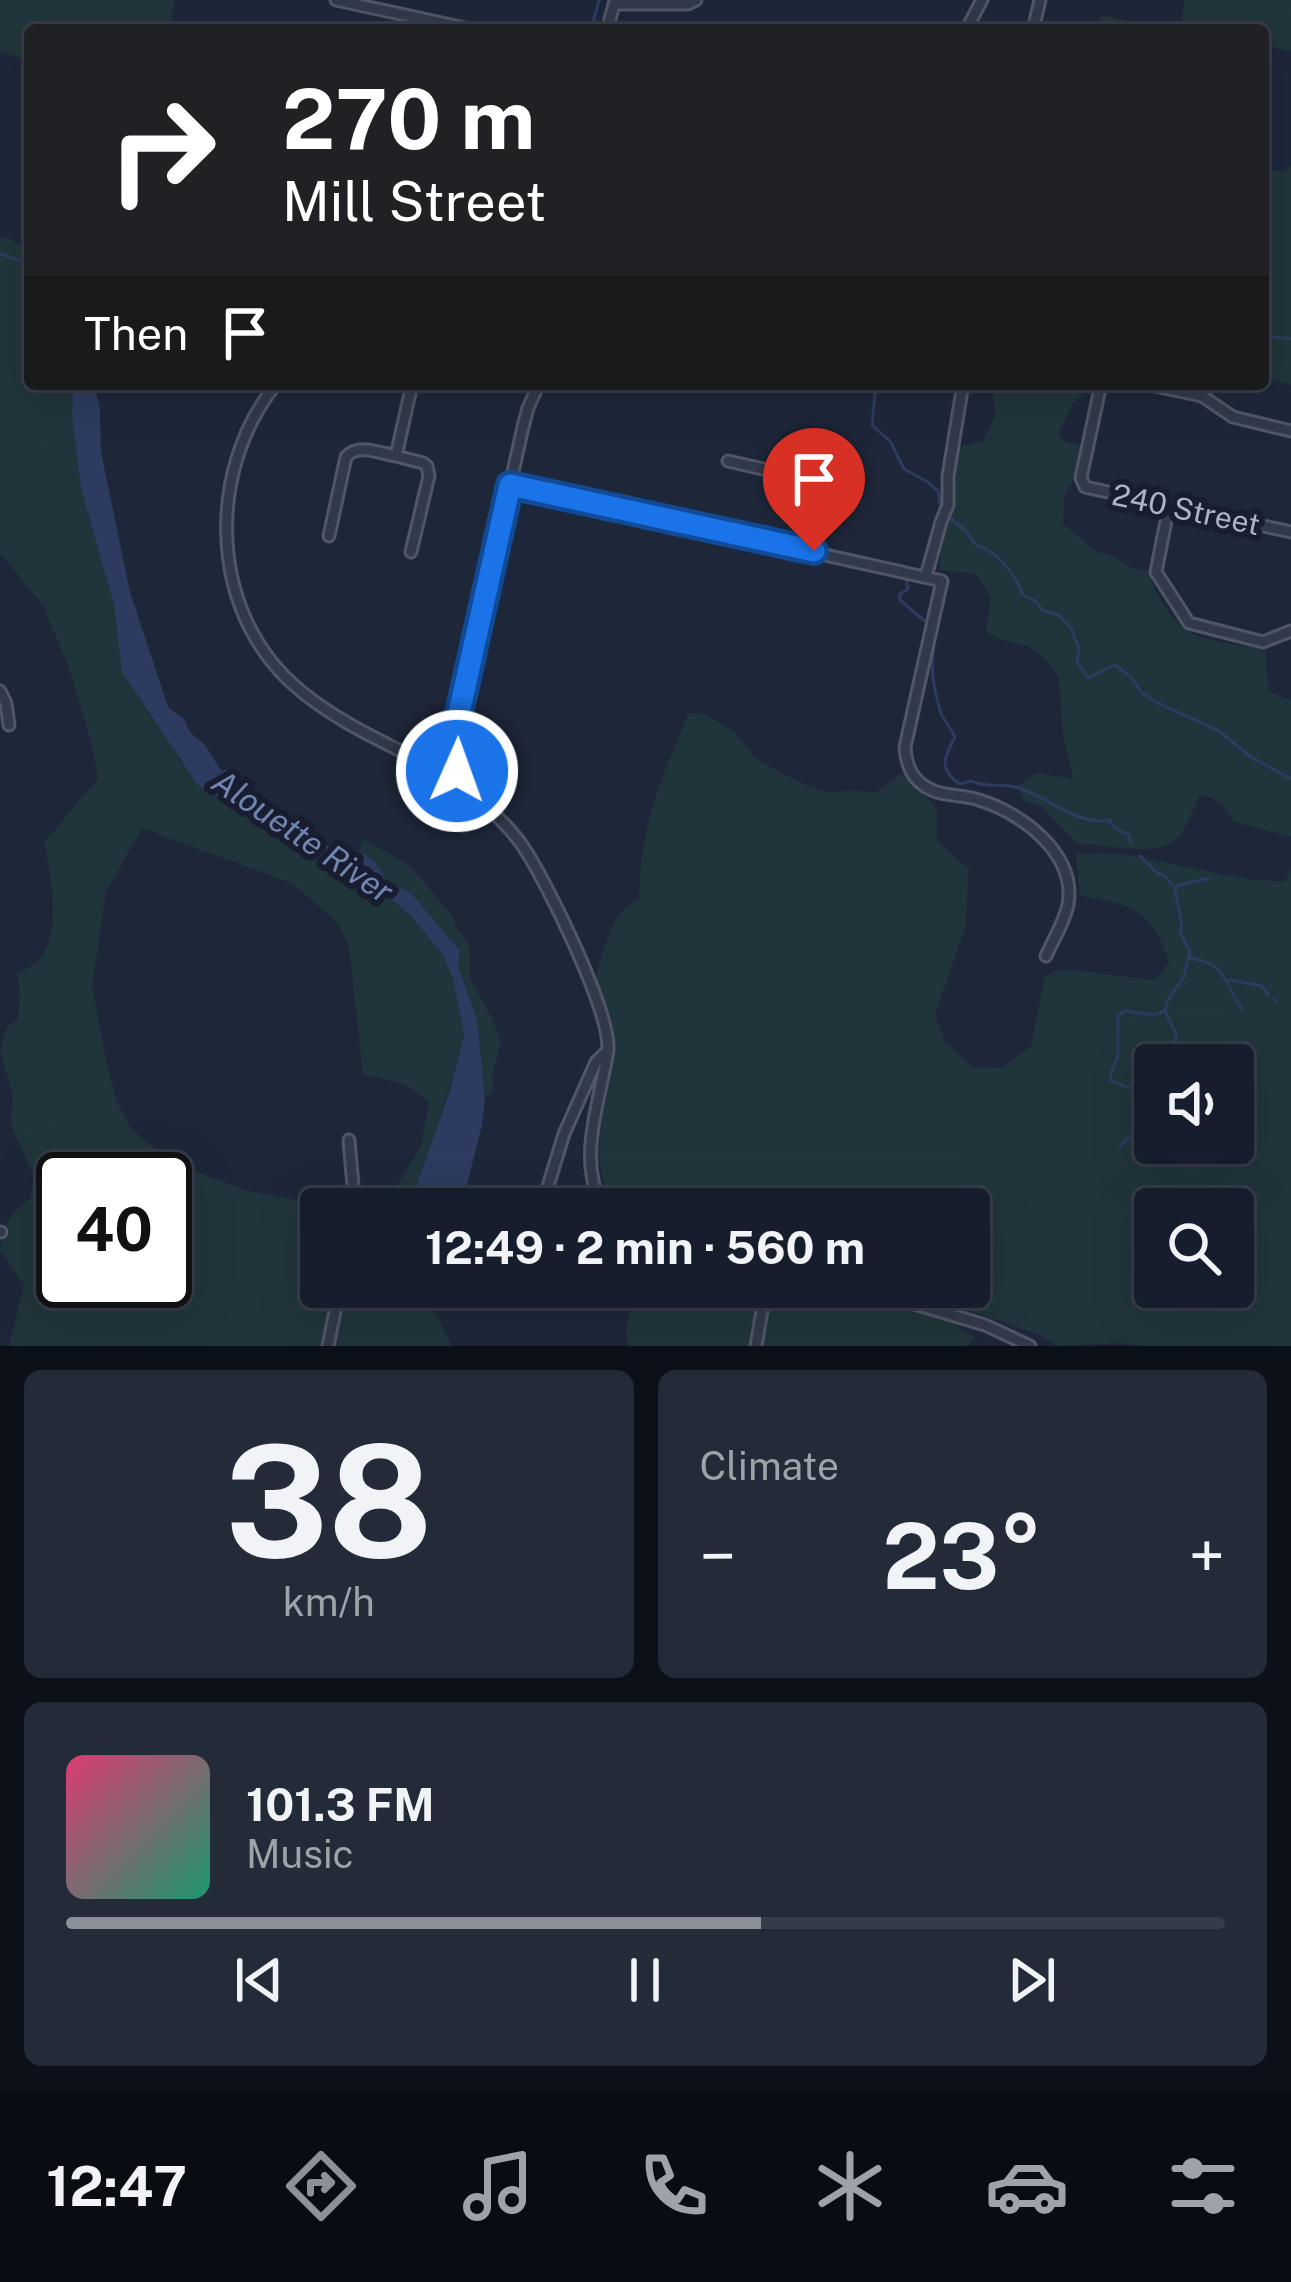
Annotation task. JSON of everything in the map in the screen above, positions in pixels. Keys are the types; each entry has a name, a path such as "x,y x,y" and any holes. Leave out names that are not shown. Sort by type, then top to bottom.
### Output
{"street":[{"path":"336,0 446,24"},
{"path":"615,2 688,4 696,0"},
{"path":"272,390 243,437 228,500 224,543 245,621 284,676 302,692 438,770 457,771"},
{"path":"396,456 411,390"},
{"path":"536,390 527,408 457,722 454,754 466,789 521,843 542,879 601,1012 608,1050 592,1131 593,1188"},
{"path":"926,576 947,509 950,455 962,390"},
{"name":"240 Street","path":"1100,390 1082,484 1092,490 1291,532"},
{"path":"1174,390 1202,396 1233,417 1291,431"},
{"path":"328,536 350,452 360,449 396,456 429,470 411,553"},
{"path":"728,461 829,484 814,551"},
{"path":"510,485 942,580 905,748 908,765 931,790 979,800 1021,819 1052,849 1069,899 1046,956"},
{"path":"1168,506 1156,572 1189,623 1263,642 1287,634 1291,648"},
{"path":"0,692 9,725"},
{"path":"547,1188 596,1062 608,1050"},
{"path":"349,1140 353,1188"},
{"path":"328,1346 336,1308"},
{"path":"756,1346 762,1308"},
{"path":"928,1308 985,1325 1030,1346"}],"green space":[{"path":"0,0 175,0 170,24 24,24 24,65 0,50"},
{"path":"1185,0 1291,0 1291,51 1269,46 1269,24 1180,24"},
{"path":"1101,15 1142,24 1098,24"},
{"path":"1291,165 1291,385 1269,379 1269,170 1283,172"},
{"path":"0,237 24,248 24,390 73,390 81,488 114,605 123,672 180,761 263,826 325,866 385,894 411,916 443,955 464,1034 416,1188 396,1188 421,1146 429,1103 408,1086 363,1074 349,946 338,924 294,884 142,828 106,892 92,986 116,1099 130,1127 161,1152 36,1152 36,1308 192,1308 192,1170 248,1191 300,1201 300,1308 330,1308 323,1346 9,1346 24,1285 0,1249 3,1229 30,1198 34,1176 11,1124 13,1095 0,1050 7,1027 18,1019 17,973 35,964 50,938 53,905 44,841 98,779 69,668 43,605 0,553"},
{"path":"992,390 1077,390 1082,395 1074,404 1070,401 1059,432 1063,441 1081,445 1065,494 1063,524 1099,553 1147,570 1168,611 1190,632 1265,650 1269,692 1291,700 1291,837 1233,822 1221,802 1200,794 1184,829 1168,845 1137,849 1078,844 1042,807 1023,800 1017,787 1036,773 1074,779 1063,737 1059,677 1028,646 986,632 991,598 977,574 939,570 958,446 982,442 996,414"},
{"path":"688,713 704,714 735,732 763,763 828,793 876,792 903,773 937,809 937,841 969,869 965,928 935,1014 945,1042 973,1068 1003,1067 1031,1046 1045,977 1060,969 1155,980 1169,962 1156,931 1138,912 1080,896 1076,853 1121,854 1285,882 1291,868 1291,1346 1057,1346 1040,1335 962,1308 990,1308 990,1188 607,1188 601,1171 600,1131 614,1049 598,968 618,916 639,898 642,855 663,775"},
{"path":"362,839 409,865 452,915 469,944 470,979 501,1043 492,1075 493,1092 485,1098 477,1019 458,966 460,951 412,894 389,883 359,851"},
{"path":"341,1308 433,1308 452,1346 333,1346"},
{"path":"630,1308 902,1308 946,1319 974,1337 967,1346 628,1346"}],"water":[{"name":"Alouette River","path":"73,390 96,390 101,452 130,592 168,707 185,720 222,771 227,770 301,834 323,845 359,851 374,861 389,883 412,894 460,951 458,966 477,1019 485,1098 466,1188 416,1188 464,1035 443,955 411,916 385,894 325,866 197,784 122,672 114,605 81,488"}],"waterway":[{"path":"593,24 599,0"},
{"path":"272,24 286,24"},
{"path":"0,254 24,261"},
{"path":"1269,337 1291,339"},
{"path":"875,390 872,425 890,441 904,469 938,491 941,511"},
{"path":"948,517 1005,565 1023,595 1042,610 1059,615 1071,628 1079,649 1077,661 1088,678 1115,665 1141,692 1219,731 1251,757 1291,779"},
{"path":"906,578 908,589 900,600 927,623"},
{"path":"934,641 935,691 955,737 945,762 948,773 960,784 971,781 1019,788 1086,819 1110,820 1131,842"},
{"path":"1120,1148 1126,1139 1145,1130 1153,1110 1151,1096 1111,1081 1118,1056 1118,1016 1124,1011 1155,1015 1165,1011 1184,977 1190,952 1180,932 1175,889 1140,856"},
{"path":"1176,886 1209,878"},
{"path":"1189,958 1218,969 1242,1009"},
{"path":"1230,980 1262,986 1268,995"},
{"path":"1166,1013 1176,1034 1175,1044"}],"route":[{"path":"457,771 457,722 510,485 814,551"}]}
